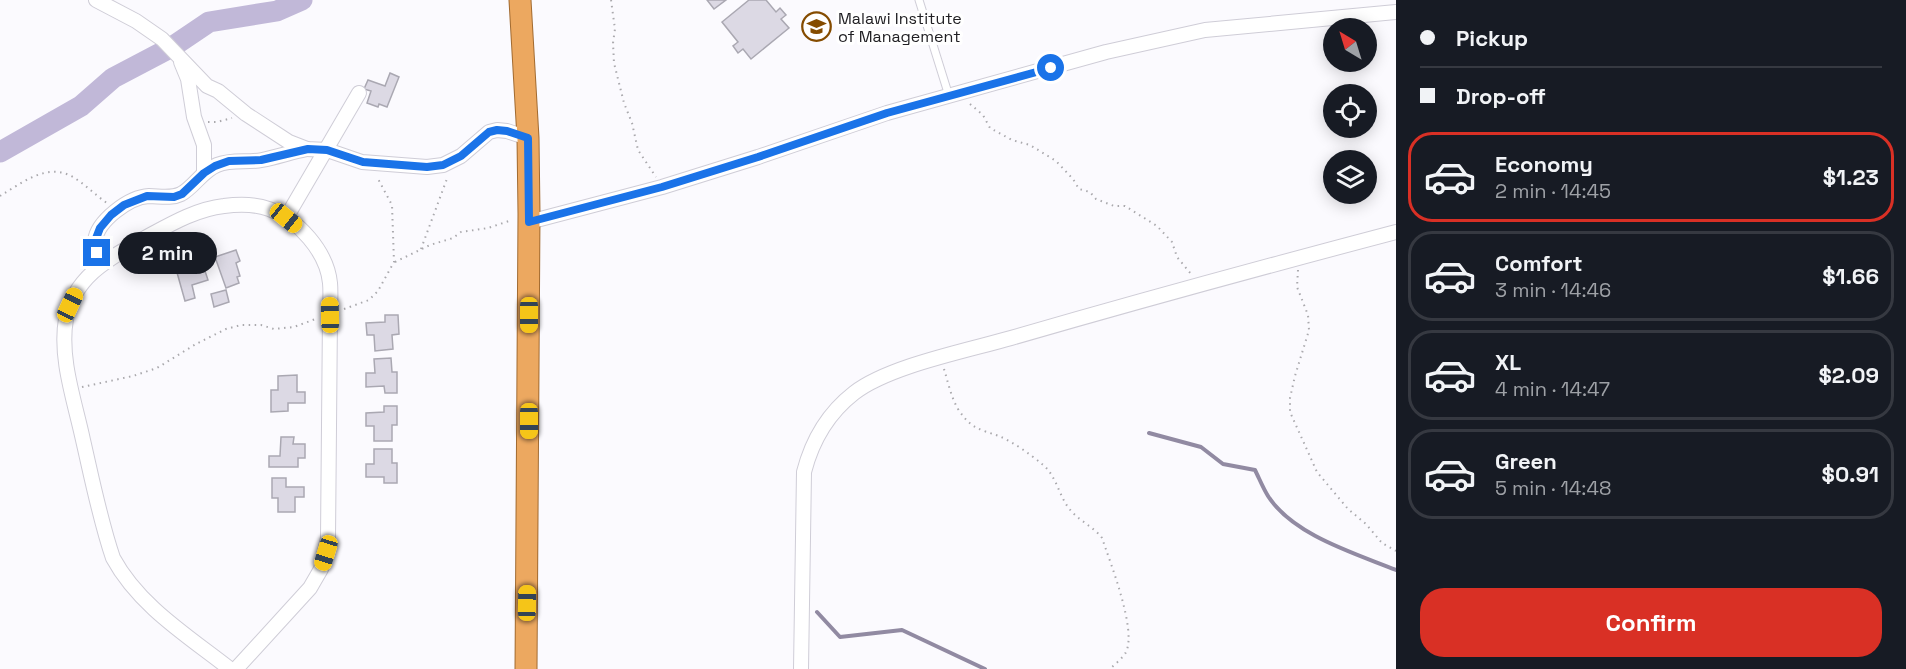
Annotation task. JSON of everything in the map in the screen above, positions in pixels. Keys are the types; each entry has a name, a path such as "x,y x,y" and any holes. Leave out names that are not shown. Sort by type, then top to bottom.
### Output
{"highway":[{"path":"520,0 528,138 529,218 526,669"}],"street":[{"path":"96,0 136,21 172,47 207,86 218,91 246,114 289,142 308,149"},
{"path":"529,218 662,187 887,113 1106,52 1205,30 1396,12"},
{"path":"172,47 188,79 194,117 204,145 204,173"},
{"path":"286,218 359,93"},
{"path":"95,269 97,253 95,241 100,228 111,215 124,205 147,196 174,197 182,194 204,173 229,161 261,160 308,149 327,150 363,162 427,167 443,165 461,156 481,137 497,130 528,138"},
{"path":"230,669 151,607 123,577 113,558 71,388 65,353 66,320 76,292 104,261 197,212 223,206 252,205 286,218 307,237 323,260 330,282 328,538 321,569 310,588 236,669"},
{"path":"801,669 804,483 808,454 827,420 854,393 888,375 941,358 1396,232"}],"lane":[{"path":"919,0 956,94"}],"path":[{"path":"611,0 615,29 614,63 624,103 632,123 638,150 662,187"},
{"path":"956,94 983,115 990,128 1044,153 1073,179 1079,189 1090,192 1096,199 1114,206 1125,206 1157,226 1172,242 1177,257 1200,286"},
{"path":"194,117 217,122 246,114"},
{"path":"421,249 447,179 461,156"},
{"path":"71,388 133,376 158,368 196,344 226,329 241,325 294,327 369,300 378,291 394,262 392,205 376,175 363,162"},
{"path":"0,196 41,173 60,171 74,177 108,204 124,205"},
{"path":"394,262 413,255 421,249 453,238 461,232 529,218"},
{"path":"1298,258 1298,287 1308,315 1309,330 1294,376 1290,412 1317,472 1348,509 1366,524 1382,543 1396,551"},
{"path":"941,358 957,406 964,417 974,427 999,436 1041,463 1055,480 1066,506 1102,538 1124,604 1128,634 1126,652 1110,669"}],"building":[{"path":"707,0 726,0 714,9"},
{"path":"749,0 766,0 776,12 780,8 786,15 781,19 789,28 751,59 743,49 738,53 733,46 738,42 722,22"},
{"path":"390,73 399,77 387,107 367,103 371,91 364,89 368,80 385,86"},
{"path":"236,250 240,261 236,263 240,276 237,277 239,283 226,288 215,257"},
{"path":"195,260 199,273 205,271 208,280 192,285 195,298 185,301 176,269 183,267 182,263"},
{"path":"226,290 229,302 214,307 211,294"},
{"path":"385,315 398,315 399,334 392,335 393,349 375,351 374,335 367,335 366,323 385,322"},
{"path":"391,358 392,372 397,372 397,393 385,393 384,386 366,387 366,373 375,373 374,359"},
{"path":"297,375 297,392 305,392 305,403 288,403 288,411 271,412 271,390 278,390 278,376"},
{"path":"384,406 397,406 397,425 392,425 392,441 374,441 374,426 366,426 366,413 384,412"},
{"path":"281,437 294,437 293,444 305,444 305,458 298,458 298,467 269,467 269,456 280,456"},
{"path":"374,449 392,449 392,463 397,463 397,483 384,483 384,477 366,477 366,464 374,464"},
{"path":"272,478 286,478 286,487 304,487 304,497 295,497 295,512 278,512 278,498 272,498"}],"waterway":[{"path":"0,152 81,106 113,78 172,47 209,22 277,11 302,0"},
{"path":"1149,433 1201,447 1223,464 1255,470 1268,496 1293,522 1326,541 1396,570"},
{"path":"817,612 840,637 902,630 985,669"}],"place":[{"name":"Malawi Institute of Management","path":"817,27"}],"route":[{"path":"97,253 95,241 100,228 124,205 147,196 174,197 182,194 204,173 229,161 261,160 308,149 327,150 356,161 427,167 443,165 461,156 489,132 507,131 528,138 529,222 662,187 887,113 1051,68"}]}
